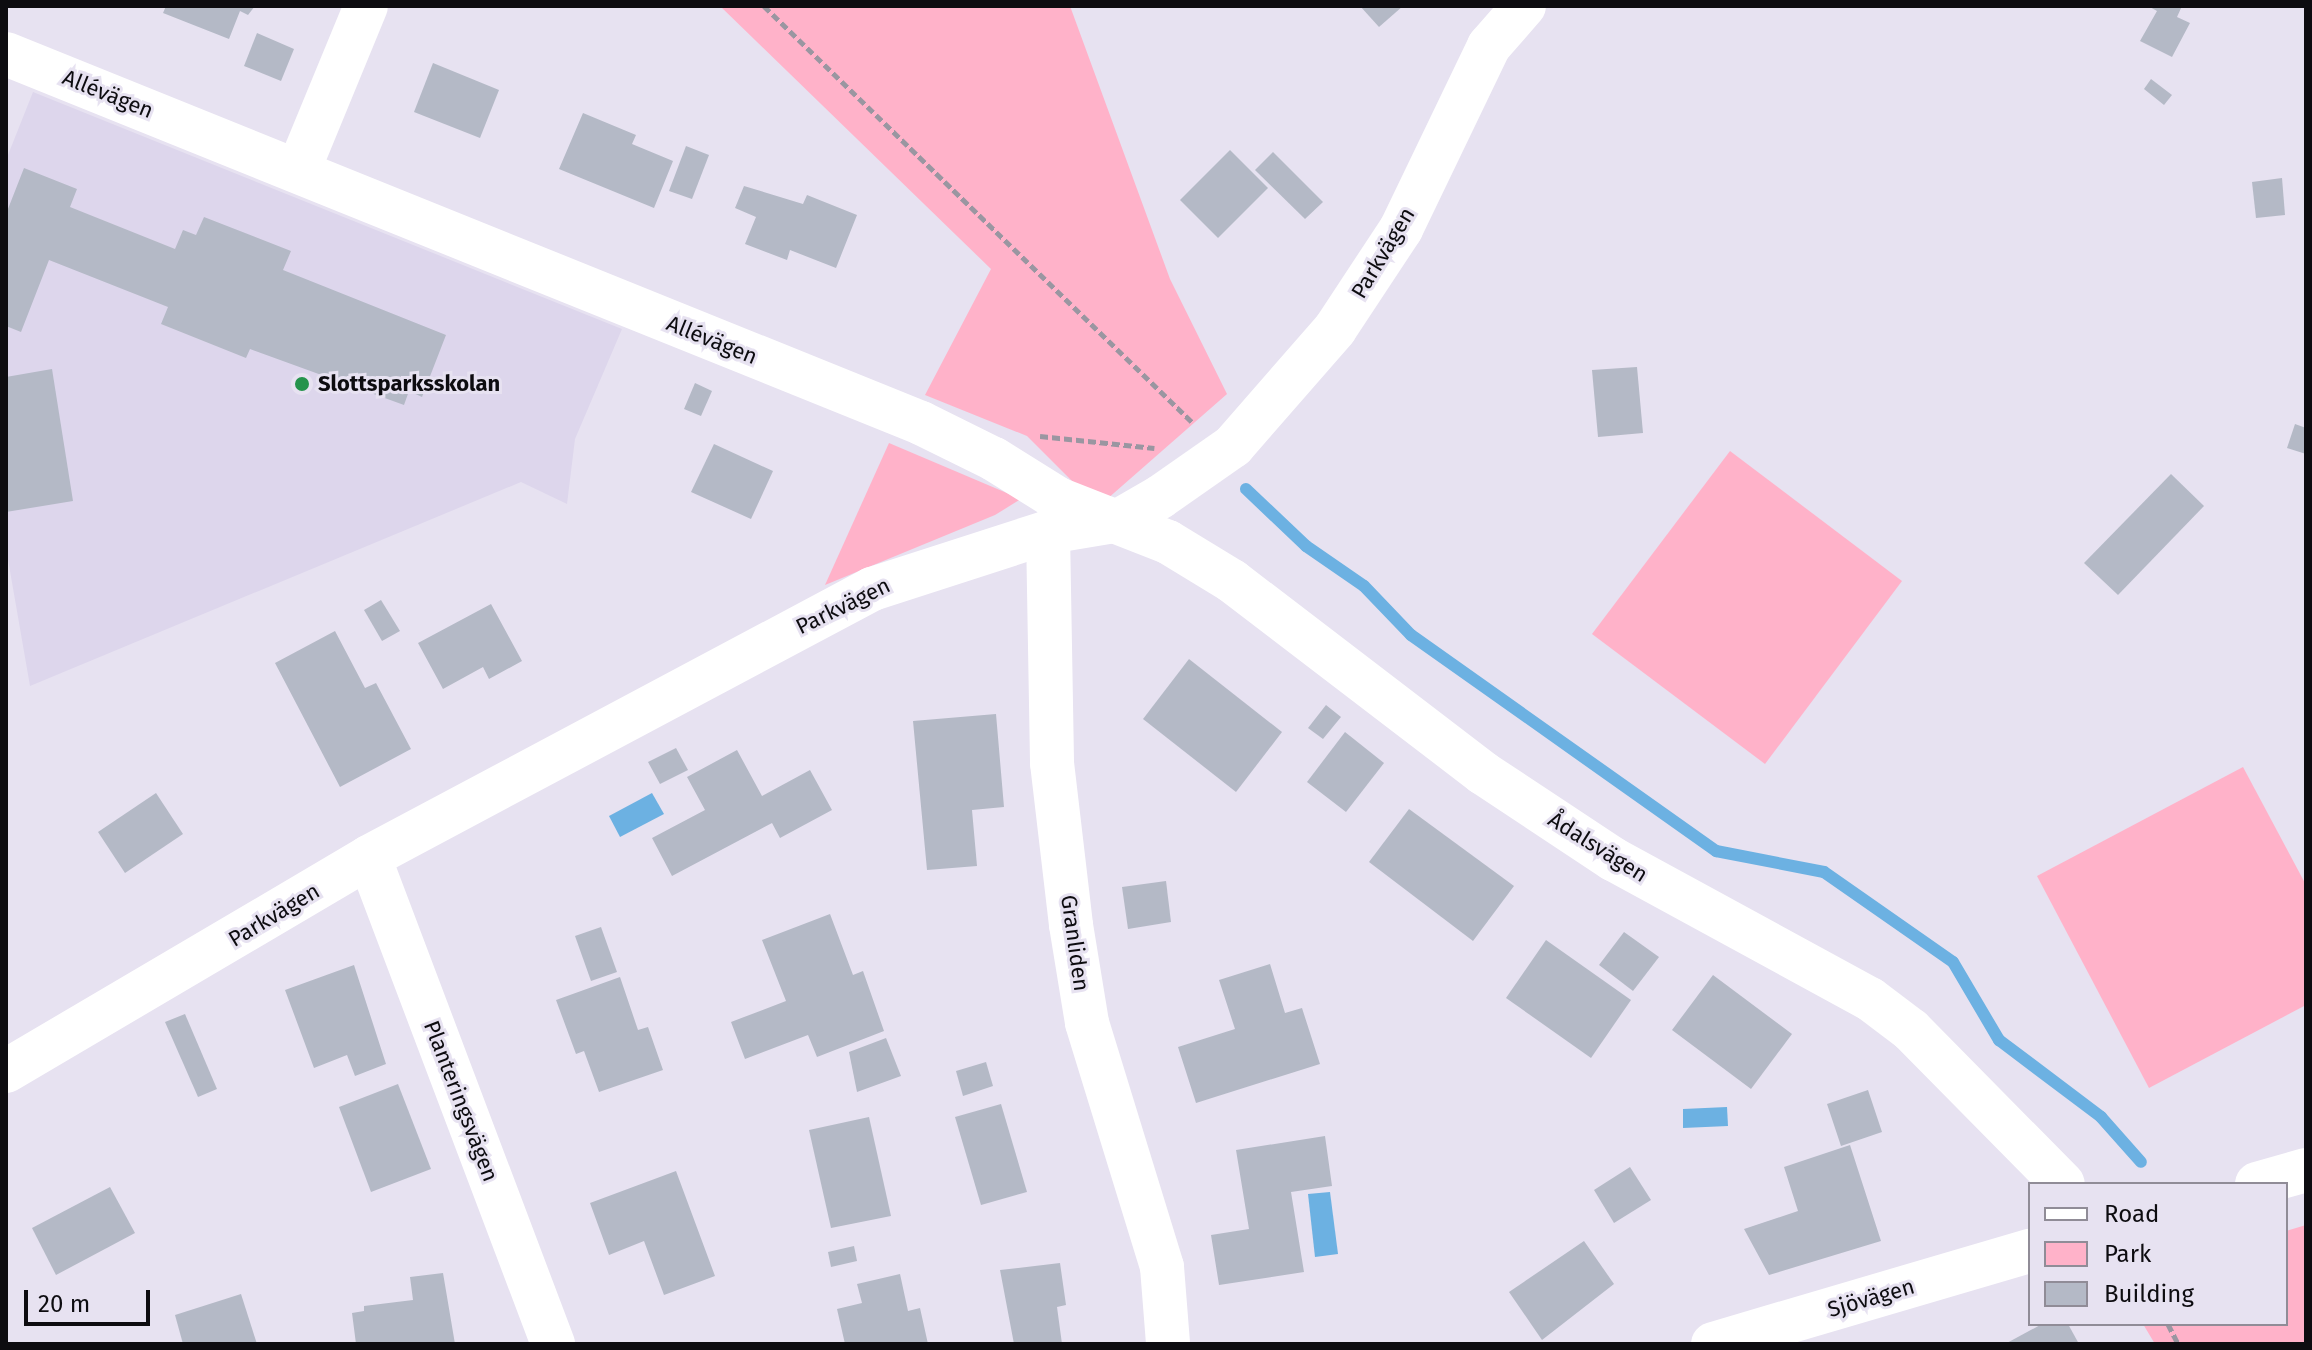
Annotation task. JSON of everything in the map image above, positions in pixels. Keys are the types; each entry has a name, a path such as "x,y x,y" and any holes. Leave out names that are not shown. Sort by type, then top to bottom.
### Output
{"street":[{"path":"298,171 366,6"},
{"name":"Parkvägen","path":"6,1071 369,857 872,589 1048,532 1120,520 1233,446 1293,383 1401,229 1489,46 1524,6"},
{"name":"Allévägen","path":"6,54 921,423 994,459 1058,499 1120,520"},
{"name":"Ådalsvägen","path":"1120,520 1232,581 1483,773 1613,859 1870,999 1911,1030 2061,1182"},
{"name":"Granliden","path":"1048,532 1052,763 1071,925 1087,1023 1162,1267 1168,1344"},
{"name":"Planteringsvägen","path":"369,857 553,1344"},
{"path":"2264,1182 2306,1170"},
{"name":"Sjövägen","path":"1713,1344 2028,1252"}],"path":[{"path":"764,6 1193,423 1190,437"},
{"path":"1030,435 1171,450"},
{"path":"2169,1326 2178,1344"}],"shaded area":[{"name":"Slottsparksskolan","path":"33,92 622,329 575,439 567,504 521,482 30,686 6,548 6,160"}],"green space":[{"path":"720,6 1070,6 1170,279 1227,394 1098,507 1027,436 925,395 991,269"},
{"path":"889,443 1021,499 995,515 825,585"},
{"path":"1730,451 1902,581 1765,764 1592,634"},
{"path":"2243,767 2306,885 2306,1005 2149,1088 2037,876"},
{"path":"2306,1225 2306,1344 2155,1344 2144,1326 2288,1326 2288,1230"}],"water":[{"path":"652,793 664,814 620,837 609,816"},
{"path":"1727,1107 1728,1126 1683,1128 1683,1109"},
{"path":"1330,1192 1338,1254 1315,1257 1308,1194"}],"building":[{"path":"166,6 255,6 248,15 240,11 229,39 163,13"},
{"path":"1360,6 1403,6 1379,27"},
{"path":"2148,6 2182,6 2177,17 2190,23 2172,57 2140,41 2157,11"},
{"path":"257,33 294,49 281,81 244,66"},
{"path":"433,63 499,90 480,138 414,112"},
{"path":"2151,79 2172,95 2164,105 2144,89"},
{"path":"583,113 636,135 632,144 673,161 654,208 559,169"},
{"path":"686,146 709,155 692,199 669,191"},
{"path":"1230,150 1268,188 1218,238 1180,200"},
{"path":"1273,152 1323,202 1305,219 1255,170"},
{"path":"24,168 77,189 70,207 175,249 183,230 196,235 204,217 291,251 283,270 446,335 422,397 409,391 404,405 250,349 246,358 161,324 168,307 49,260 21,332 6,326 6,214"},
{"path":"2282,178 2285,215 2256,218 2252,182"},
{"path":"744,186 803,204 807,195 857,215 836,268 790,250 787,260 745,244 756,217 735,208"},
{"path":"1637,367 1643,433 1598,437 1592,370"},
{"path":"52,369 73,501 6,512 6,377"},
{"path":"695,383 712,391 701,416 684,409"},
{"path":"2295,424 2306,428 2306,454 2287,448"},
{"path":"714,444 773,471 751,519 691,492"},
{"path":"2171,474 2204,506 2118,595 2084,563"},
{"path":"381,600 400,631 382,641 364,610"},
{"path":"491,604 522,661 489,679 483,667 443,689 418,643"},
{"path":"335,631 365,688 376,683 411,749 340,787 275,663"},
{"path":"1189,659 1282,732 1236,792 1143,719"},
{"path":"1326,705 1341,717 1323,739 1308,728"},
{"path":"996,714 1004,807 972,810 977,866 927,870 913,721"},
{"path":"1345,732 1384,763 1346,812 1307,782"},
{"path":"676,748 688,770 660,784 648,762"},
{"path":"737,750 762,796 810,770 832,810 780,838 772,823 672,876 652,838 705,810 687,777"},
{"path":"156,793 183,834 125,873 98,832"},
{"path":"1409,809 1514,886 1473,941 1369,862"},
{"path":"1166,881 1171,922 1128,929 1122,887"},
{"path":"830,914 853,975 863,971 884,1031 817,1057 808,1035 745,1059 731,1022 786,1001 762,940"},
{"path":"601,927 617,972 591,981 575,936"},
{"path":"1624,932 1659,957 1633,991 1599,965"},
{"path":"1546,940 1631,1000 1591,1058 1506,998"},
{"path":"1270,964 1285,1013 1302,1008 1320,1064 1196,1103 1178,1047 1235,1029 1219,980"},
{"path":"354,965 386,1064 355,1076 347,1055 314,1068 285,990"},
{"path":"1713,975 1792,1034 1751,1089 1672,1030"},
{"path":"620,977 638,1030 648,1027 663,1070 599,1092 584,1051 576,1054 556,1000"},
{"path":"185,1014 217,1089 198,1097 165,1022"},
{"path":"886,1038 901,1076 857,1092 849,1052"},
{"path":"986,1062 993,1086 963,1096 956,1071"},
{"path":"398,1084 431,1169 371,1192 339,1107"},
{"path":"1868,1090 1882,1132 1841,1146 1827,1104"},
{"path":"1001,1104 1027,1192 981,1205 955,1117"},
{"path":"869,1117 891,1216 831,1228 809,1130"},
{"path":"1325,1136 1332,1186 1291,1192 1304,1272 1219,1285 1211,1235 1249,1229 1236,1150"},
{"path":"1850,1145 1881,1241 1769,1275 1744,1229 1798,1211 1784,1167"},
{"path":"1630,1167 1651,1200 1614,1223 1594,1190"},
{"path":"676,1171 715,1276 664,1295 644,1241 609,1255 590,1203"},
{"path":"110,1187 135,1233 56,1275 32,1228"},
{"path":"1584,1241 1614,1284 1542,1340 1509,1292"},
{"path":"854,1246 857,1261 831,1267 828,1252"},
{"path":"1060,1263 1066,1305 1057,1307 1062,1344 1014,1344 1000,1270"},
{"path":"443,1273 455,1344 356,1344 352,1313 364,1311 364,1306 413,1300 410,1277"},
{"path":"900,1274 908,1311 920,1308 928,1344 845,1344 837,1309 862,1303 857,1284"},
{"path":"241,1294 257,1344 183,1344 175,1315"},
{"path":"2038,1326 2069,1326 2079,1344 2005,1344"}],"waterway":[{"path":"1246,489 1306,546 1364,586 1411,635 1716,851 1824,872 1953,962 1999,1040 2101,1117 2141,1162"}],"place":[{"name":"Slottsparksskolan","path":"302,384"}]}
